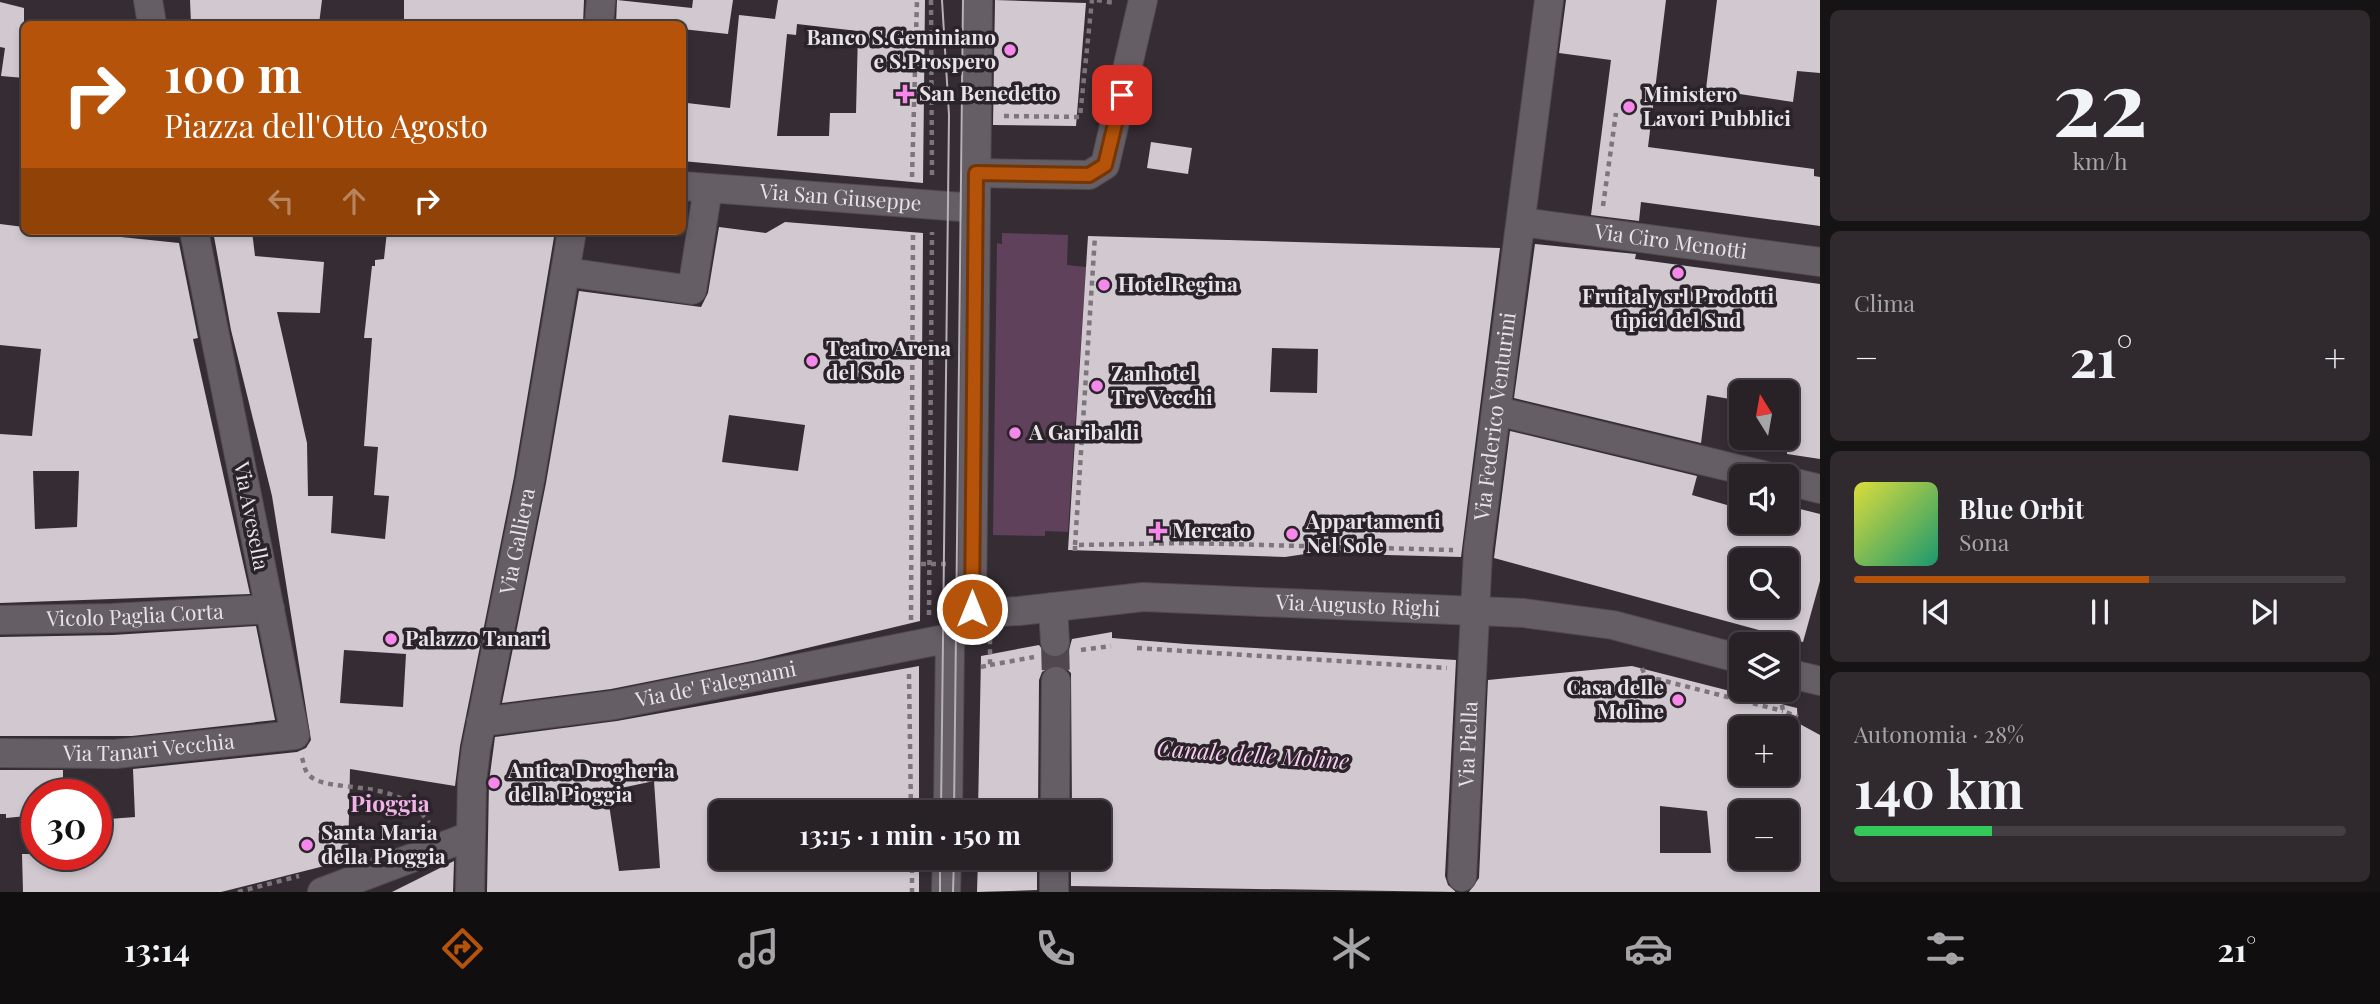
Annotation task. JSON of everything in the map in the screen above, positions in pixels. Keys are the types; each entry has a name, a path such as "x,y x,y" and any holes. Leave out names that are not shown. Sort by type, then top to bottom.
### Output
{"street":[{"path":"599,21 601,0"},
{"path":"947,800 930,634 972,609 978,0"},
{"path":"976,173 1089,175 1099,172 1105,165 1143,0"},
{"name":"Via Federico Venturini","path":"1475,610 1478,551 1549,0"},
{"name":"Via San Giuseppe","path":"566,272 692,290 691,186 975,208"},
{"name":"Via Ciro Menotti","path":"1522,222 1820,262"},
{"name":"Via Avesella","path":"195,235 295,735"},
{"name":"Via Galliera","path":"470,892 472,781 481,722 530,480 571,235"},
{"path":"1497,411 1729,467"},
{"path":"1799,484 1820,489"},
{"name":"Via Augusto Righi","path":"972,609 990,613 1143,597 1524,613 1613,625 1729,656"},
{"path":"1053,607 1055,642"},
{"name":"Vicolo Paglia Corta","path":"0,620 112,618 270,609"},
{"name":"Via Piella","path":"1462,877 1475,610"},
{"name":"Via de' Falegnami","path":"481,722 614,705 930,634"},
{"path":"1799,676 1820,681"},
{"path":"1055,800 1056,681"},
{"name":"Via Tanari Vecchia","path":"0,753 115,754 295,735"},
{"path":"322,892 470,836"},
{"path":"946,892 947,870"},
{"path":"1054,870 1054,892"}],"path":[{"path":"912,182 917,0"},
{"path":"930,634 931,0"},
{"path":"997,116 1080,117 1092,0"},
{"path":"1602,213 1616,113"},
{"path":"914,233 930,634"},
{"path":"1095,236 1075,548 1202,543 1462,550"},
{"path":"1137,648 1461,668"},
{"path":"981,667 990,665 990,654"},
{"path":"1642,668 1645,676 1796,716"},
{"path":"911,800 909,679 919,678"},
{"path":"1782,705 1783,711"},
{"path":"295,735 309,775 332,783 379,790 398,797 426,818 435,833"},
{"path":"912,870 912,892"}],"shaded area":[{"path":"1002,233 1068,235 1067,265 1086,267 1068,532 1045,531 1045,536 993,535 997,243 1002,244"}],"building":[{"path":"190,0 322,0 319,21 191,21"},
{"path":"404,0 584,0 583,21 404,21"},
{"path":"617,0 692,8 693,0 733,0 728,34 686,29 686,21 616,21"},
{"path":"778,0 925,0 923,183 686,161 687,103 730,108 739,15 775,19","holes":["797,24 858,31 856,113 830,113 829,136 777,136 787,34 796,35"]},
{"path":"995,0 1086,3 1076,126 993,125"},
{"path":"1566,0 1666,0 1648,147 1814,169 1814,176 1820,177 1820,226 1641,202 1639,221 1591,215 1611,60 1559,53"},
{"path":"1717,0 1820,0 1820,73 1797,71 1793,102 1706,89"},
{"path":"0,2 24,8 24,21 21,21 21,78 1,76 5,48 0,47"},
{"path":"1151,142 1192,148 1188,174 1147,168"},
{"path":"785,222 923,233 920,621 757,660 611,689 502,703 546,483 579,291 701,307 708,293 719,227 766,233","holes":["729,415 805,425 798,471 722,462"]},
{"path":"0,224 21,227 21,235 102,235 179,243 198,338 193,339 250,594 0,603 0,434 32,436 41,349 0,345","holes":["33,471 79,471 77,527 35,529"]},
{"path":"214,235 252,235 255,256 324,262 320,313 277,312 307,443 308,496 333,496 331,533 385,539 389,496 374,495 378,447 364,446 372,338 364,338 372,266 375,266 375,260 384,259 387,235 554,235 514,477 460,746 455,786 350,769 348,860 221,892 23,892 22,870 112,870 112,819 135,817 133,769 297,752 306,748 311,740 272,496 231,330","holes":["344,650 406,654 403,707 340,703"]},
{"path":"1088,236 1500,248 1461,557 1312,553 1285,557 1068,550","holes":["1272,348 1318,349 1317,393 1270,392"]},
{"path":"1535,244 1636,254 1635,259 1820,284 1820,459 1787,454 1787,450 1799,450 1799,380 1729,380 1729,399 1707,395 1701,443 1514,398"},
{"path":"1510,431 1697,476 1692,495 1729,506 1729,534 1799,534 1800,509 1820,514 1820,581 1803,642 1799,641 1799,632 1766,632 1494,558"},
{"path":"256,626 275,720 132,736 0,736 0,637 113,635"},
{"path":"1112,632 1112,638 1456,660 1445,876 1448,885 1456,892 1071,886 1071,870 1111,870 1111,800 1072,800 1071,673 1065,667 1055,664 1042,672 1039,680 1038,800 978,800 981,656 1039,645 1047,656 1057,658 1069,650 1072,639"},
{"path":"919,666 919,800 709,800 709,870 919,870 919,892 487,892 489,782 495,737 617,721","holes":["654,781 660,868 619,871 607,791"]},
{"path":"1632,666 1729,691 1729,702 1773,702 1797,708 1798,716 1729,716 1729,786 1799,786 1799,724 1820,735 1820,892 1469,892 1479,878 1488,680","holes":["1660,806 1707,811 1711,853 1660,853"]},
{"path":"0,770 63,770 63,779 21,779 21,817 6,818 6,814 0,814"},
{"path":"454,861 453,892 392,892"},
{"path":"978,870 1037,870 1037,890 977,892"}],"tunnel":[{"path":"1055,642 1056,681"}],"tram line":[{"path":"941,800 949,115 942,0"},
{"path":"954,800 963,0"},
{"path":"940,870 940,892"},
{"path":"953,892 954,870"}],"place":[{"name":"Banco S.Geminiano e S.Prospero","path":"1010,50"},
{"name":"San Benedetto","path":"905,94"},
{"name":"Ministero Lavori Pubblici","path":"1629,107"},
{"name":"Fruitaly srl Prodotti tipici del Sud","path":"1678,273"},
{"name":"HotelRegina","path":"1104,285"},
{"name":"Teatro Arena del Sole","path":"812,361"},
{"name":"Zanhotel Tre Vecchi","path":"1097,386"},
{"name":"A Garibaldi","path":"1015,433"},
{"name":"Mercato","path":"1158,531"},
{"name":"Appartamenti Nel Sole","path":"1292,534"},
{"name":"Palazzo Tanari","path":"391,639"},
{"name":"Casa delle Moline","path":"1678,700"},
{"name":"Antica Drogheria della Pioggia","path":"494,783"},
{"name":"Santa Maria della Pioggia","path":"307,845"}],"district":[{"name":"Pioggia","path":"390,804"}],"route":[{"path":"972,609 976,173 1089,175 1099,172 1105,165 1122,95"}],"water label":[{"name":"Canale delle Moline","path":"1253,755"}]}
